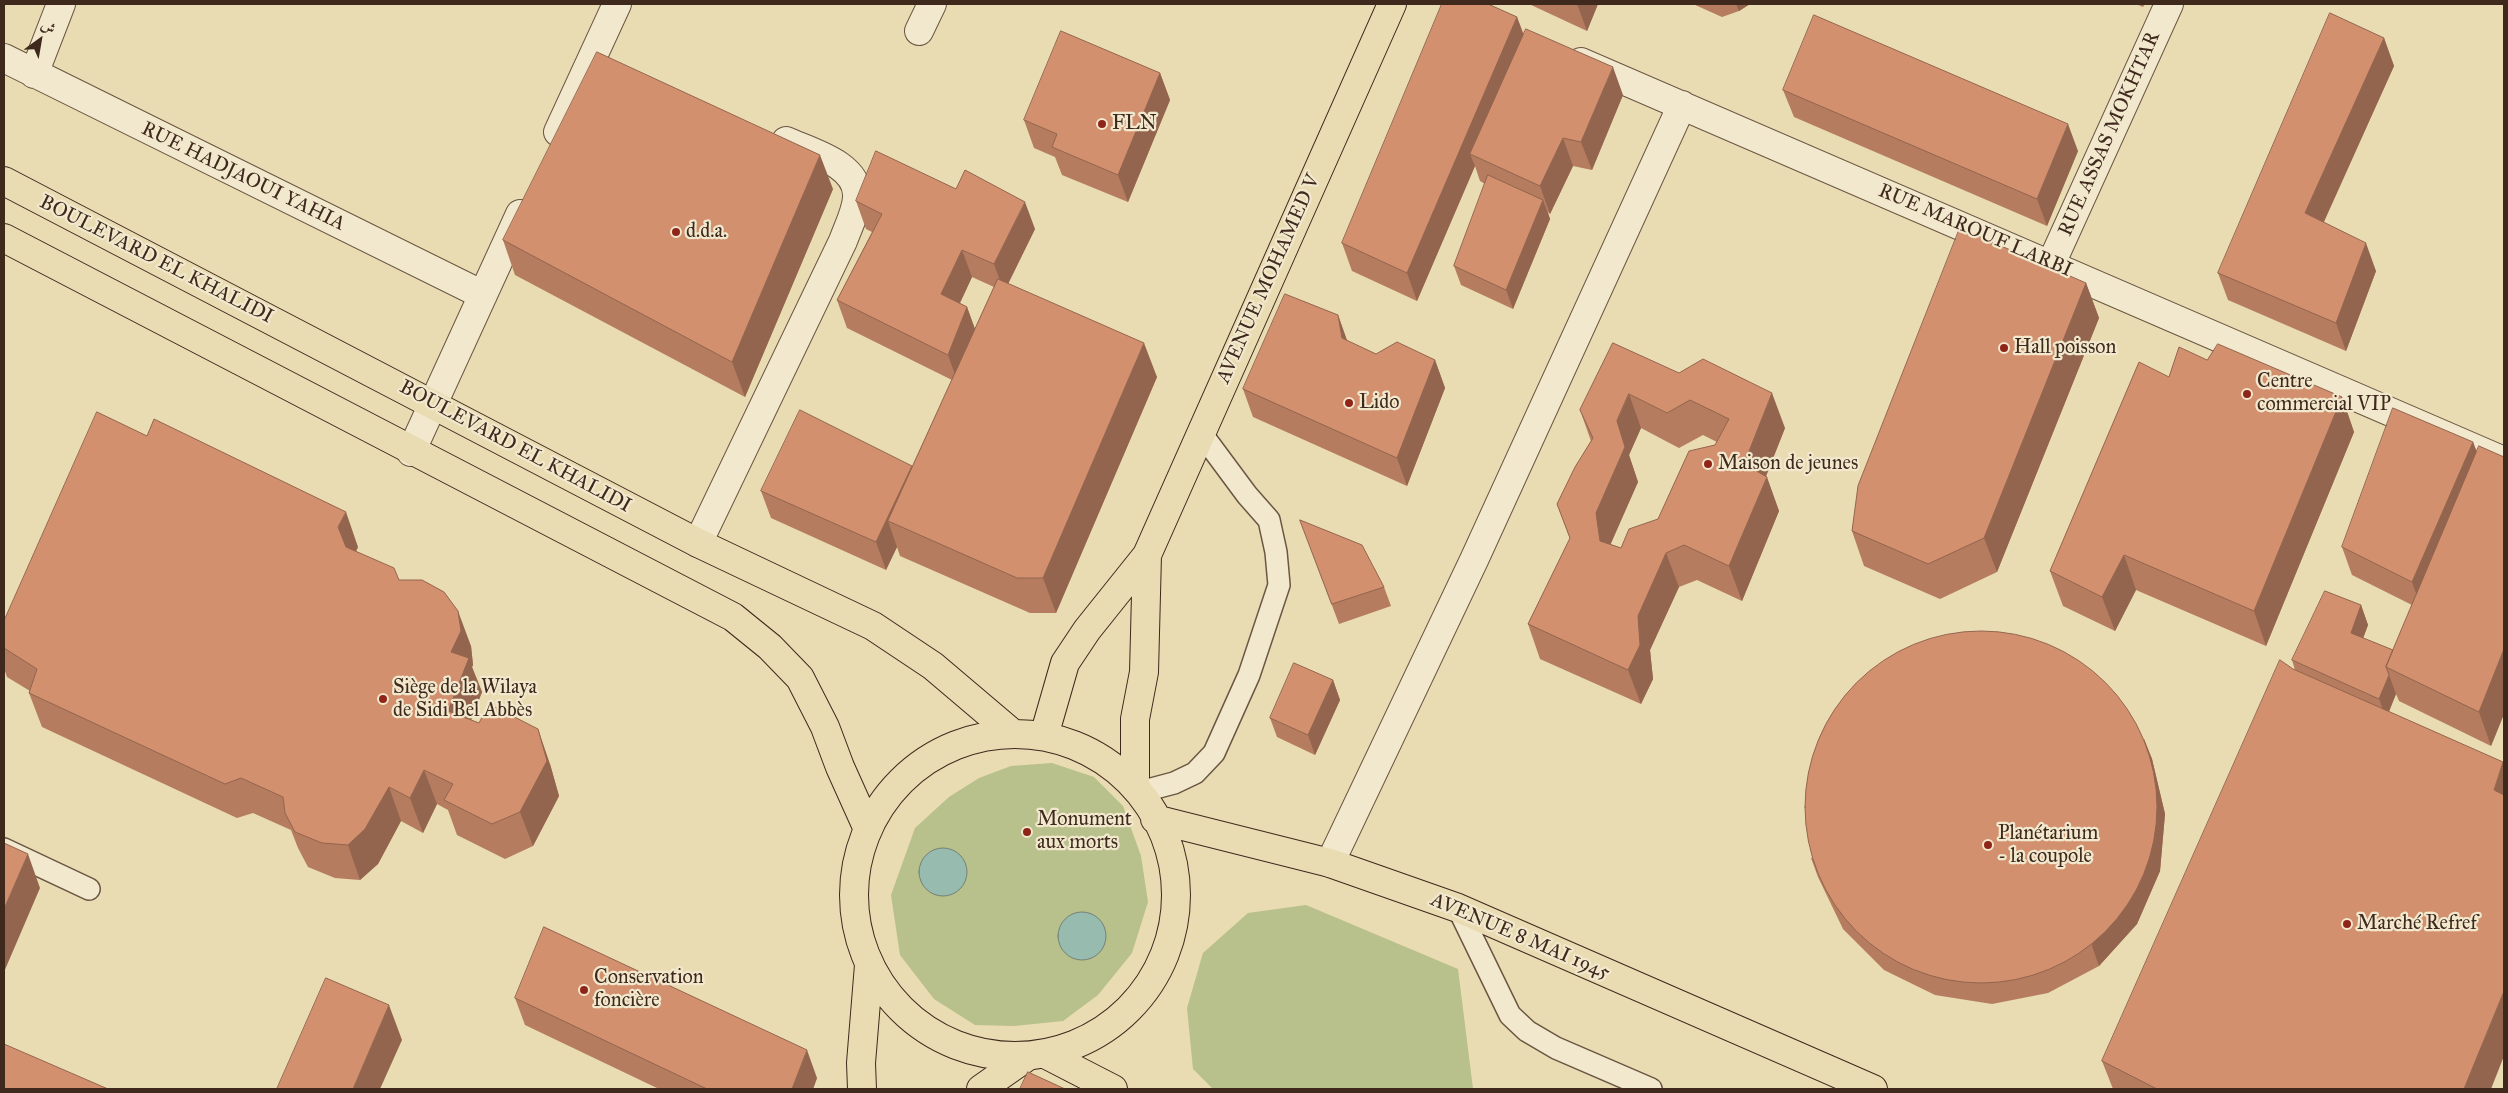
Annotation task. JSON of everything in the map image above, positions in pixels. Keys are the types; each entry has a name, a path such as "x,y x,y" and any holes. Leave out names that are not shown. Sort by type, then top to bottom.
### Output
{"main road":[{"name":"AVENUE MOHAMED V","path":"1147,555 1392,4"},
{"name":"BOULEVARD EL KHALIDI","path":"4,181 698,543 873,626 933,666 1012,733"},
{"path":"4,238 411,452 732,617 770,647 800,678 825,727 840,767 868,827"},
{"path":"1044,736 1065,663 1087,630 1147,555"},
{"path":"1137,789 1134,719 1144,672 1147,555"},
{"path":"1012,733 1044,736 1069,743 1093,754 1116,768 1137,789 1156,818 1172,860 1177,897 1174,929 1164,959 1149,987 1128,1011 1104,1030 1076,1045 1036,1055 996,1055 964,1048 934,1035 908,1016 886,992 869,965 856,920 855,872 868,827 886,796 911,770 942,750 976,738 1012,733"},
{"name":"AVENUE 8 MAI 1945","path":"1156,818 1330,863 1458,908 1873,1089"},
{"path":"862,1089 861,1063 869,965"},
{"path":"980,1089 1036,1055"},
{"path":"1036,1055 1112,1089"}],"street":[{"path":"34,74 61,4"},
{"path":"546,159 617,4"},
{"path":"919,31 932,4"},
{"name":"RUE ASSAS MOKHTAR","path":"2051,264 2169,4"},
{"name":"RUE MAROUF LARBI","path":"1554,50 2504,461"},
{"name":"RUE HADJAOUI YAHIA","path":"4,58 483,295"},
{"path":"592,59 618,70"},
{"path":"1330,863 1478,551 1682,105"},
{"path":"698,543 843,241 857,196 855,180 836,164 760,131"},
{"path":"411,452 529,195"}],"lane":[{"path":"1137,789 1174,783 1195,773 1214,753 1249,675 1279,585 1269,520 1247,496 1201,433"},
{"path":"4,849 89,889"},
{"path":"1458,908 1510,1015 1528,1030 1556,1048 1651,1089"}],"green space":[{"path":"1052,763 1094,777 1123,806 1141,856 1148,902 1132,953 1098,995 1063,1021 1014,1026 975,1025 934,999 900,955 891,895 915,828 949,797 979,778 1011,766"},
{"path":"1306,905 1458,969 1473,1089 1213,1089 1193,1069 1187,1008 1203,953 1248,913"}],"water":[{"path":"938,848 948,848 960,855 967,867 967,877 960,889 948,896 938,896 930,892 923,885 919,877 919,867 923,859 930,852"},
{"path":"1077,912 1087,912 1099,919 1106,931 1106,941 1099,953 1087,960 1077,960 1069,956 1062,949 1058,941 1058,931 1062,923 1069,916"}],"building":[{"path":"1442,4 1488,4 1517,17 1407,273 1342,243"},
{"path":"2330,13 2384,38 2305,213 2366,243 2336,323 2218,273"},
{"path":"1814,15 2068,124 2037,199 1783,90"},
{"path":"1526,29 1613,67 1581,142 1563,138 1540,186 1470,154"},
{"name":"FLN","path":"1061,31 1160,73 1118,175 1052,147 1057,134 1024,120"},
{"name":"d.d.a.","path":"597,52 820,155 732,362 503,240"},
{"path":"876,151 956,189 965,170 1025,202 994,264 962,250 941,294 967,307 948,355 837,300 882,214 856,201"},
{"path":"1488,175 1543,200 1506,290 1454,266"},
{"path":"1960,228 2086,283 1984,538 1928,564 1852,531 1858,486"},
{"path":"998,279 1144,343 1043,578 1017,578 888,521"},
{"name":"Lido","path":"1285,294 1338,315 1342,338 1376,354 1397,342 1435,360 1397,458 1243,389"},
{"path":"1613,343 1679,373 1703,359 1772,393 1744,464 1767,477 1729,566 1684,545 1666,553 1638,616 1640,645 1628,670 1528,624 1570,538 1557,504 1575,467 1593,438 1580,410","holes":["1629,394 1667,413 1690,400 1729,419 1715,445 1689,451 1658,519 1629,529 1621,548 1600,541 1596,513 1625,447 1617,421"]},
{"path":"2218,344 2342,397 2254,611 2124,555 2102,597 2050,571 2139,362 2169,377 2179,347 2207,360"},
{"path":"2393,408 2473,442 2412,582 2342,547"},
{"path":"800,410 912,466 876,542 761,491"},
{"path":"97,412 147,436 154,419 346,512 338,527 346,547 394,568 399,580 422,580 444,592 458,611 461,631 451,652 469,658 448,711 479,723 489,704 538,729 547,761 520,812 492,824 444,800 453,784 424,770 410,798 389,787 365,829 348,845 322,843 295,832 285,813 283,797 241,778 225,784 29,693 37,669 4,648 4,621"},
{"path":"2479,446 2504,457 2504,649 2479,712 2386,667"},
{"path":"1300,520 1362,545 1384,587 1332,604"},
{"path":"2325,591 2361,605 2351,633 2393,650 2386,667 2389,675 2379,699 2292,660"},
{"name":"Planétarium - la coupole","path":"1981,631 2015,635 2048,645 2079,661 2105,683 2127,709 2143,740 2153,773 2157,807 2153,841 2143,874 2127,905 2105,931 2079,953 2048,969 2015,979 1981,983 1947,979 1914,969 1883,953 1857,931 1835,905 1819,874 1809,841 1805,807 1809,773 1819,740 1835,709 1857,683 1883,661 1914,645 1947,635"},
{"name":"Marché Refref","path":"2280,660 2293,669 2503,762 2494,790 2504,795 2504,991 2464,1089 2157,1089 2102,1061"},
{"path":"1294,663 1333,680 1308,735 1270,718"},
{"path":"4,843 28,854 4,909"},
{"name":"Conservation foncière","path":"544,927 807,1050 792,1089 707,1089 515,998"},
{"path":"326,978 389,1005 353,1089 277,1089"},
{"path":"4,1044 108,1089 4,1089"},
{"path":"1028,1072 1065,1089 1020,1089"}],"place":[{"name":"FLN","path":"1102,124"},
{"name":"d.d.a.","path":"676,232"},
{"name":"Hall poisson","path":"2004,348"},
{"name":"Centre commercial VIP","path":"2247,394"},
{"name":"Lido","path":"1349,403"},
{"name":"Maison de jeunes","path":"1708,464"},
{"name":"Siège de la Wilaya de Sidi Bel Abbès","path":"383,699"},
{"name":"Monument aux morts","path":"1027,832"},
{"name":"Planétarium - la coupole","path":"1988,845"},
{"name":"Marché Refref","path":"2347,924"},
{"name":"Conservation foncière","path":"584,990"}]}
